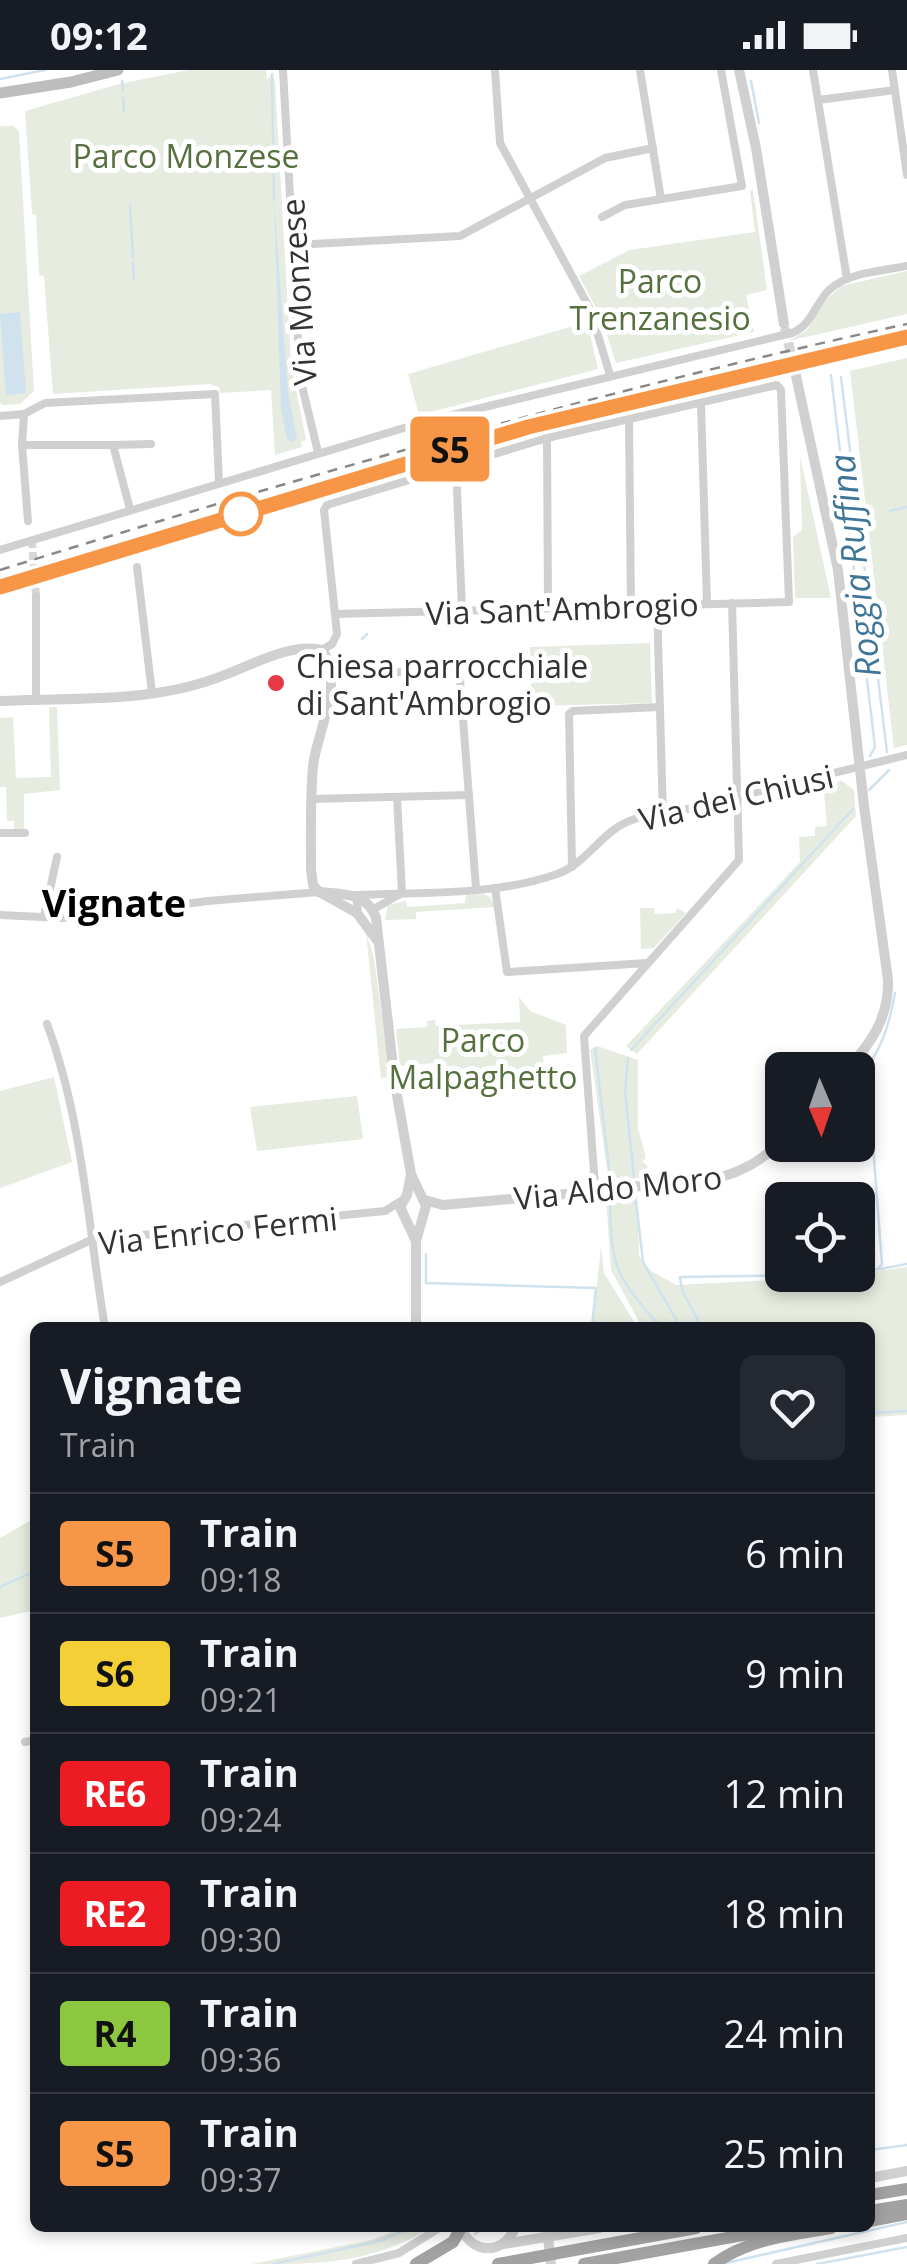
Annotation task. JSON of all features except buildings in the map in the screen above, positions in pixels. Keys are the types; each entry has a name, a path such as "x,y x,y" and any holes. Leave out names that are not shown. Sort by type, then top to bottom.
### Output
{"highway":[{"path":"875,2195 907,2189"},
{"path":"875,2210 907,2204"},
{"path":"875,2220 907,2214"},
{"path":"416,2264 453,2242 459,2232"},
{"path":"498,2264 674,2232"},
{"path":"584,2264 760,2232"},
{"path":"714,2264 740,2248 809,2232"}],"main road":[{"path":"40,86 85,70"},
{"path":"0,92 118,70"}],"street":[{"name":"Via Monzese","path":"283,70 300,378 318,452"},
{"path":"495,70 500,143 590,309 610,375"},
{"path":"640,70 661,199"},
{"path":"602,217 624,205 742,186 721,70"},
{"path":"739,70 756,148 784,324"},
{"path":"812,70 847,279"},
{"path":"892,70 907,174"},
{"path":"818,100 895,90"},
{"path":"294,245 460,236 604,158 653,148"},
{"path":"0,550 318,452 799,330 830,289 847,279 907,266"},
{"path":"796,376 838,570 888,991 876,1033 861,1052"},
{"name":"Via Sant'Ambrogio","path":"336,614 789,602 781,390 777,385 701,403"},
{"path":"0,416 24,414 45,402 215,394 220,482"},
{"path":"0,701 110,699 152,693 225,676 295,651 322,650 337,636 324,510 329,504 547,438 701,403 707,604"},
{"path":"24,414 22,445 28,520"},
{"path":"629,421 631,606"},
{"path":"547,438 548,608"},
{"path":"22,445 151,444"},
{"path":"113,446 130,509"},
{"path":"456,465 462,610"},
{"path":"136,568 152,693"},
{"path":"36,596 36,700"},
{"path":"595,1186 584,1039 739,862 732,603"},
{"path":"657,605 663,816"},
{"path":"322,650 328,658 328,715 314,757 311,875 319,892 357,912 379,944"},
{"path":"329,678 458,667 476,888"},
{"path":"572,867 569,714 574,710 659,707"},
{"name":"Via dei Chiusi","path":"356,895 496,888 552,876 572,867 623,824 637,818 663,816 907,754"},
{"path":"312,799 469,796"},
{"path":"397,797 402,892"},
{"path":"0,833 24,833"},
{"path":"44,916 56,857"},
{"path":"496,888 507,972 647,963"},
{"path":"0,915 94,916 319,892 356,895 374,910 388,1034 411,1174 423,1198 416,1241 416,1322"},
{"name":"Via dei Chiusi","path":"374,910 402,892"},
{"path":"356,895 357,912"},
{"path":"357,912 374,910"},
{"path":"47,1024 60,1059 104,1322"},
{"name":"Via Aldo Moro","path":"422,1216 443,1205 577,1192 595,1186 630,1189 722,1179 765,1157"},
{"path":"411,1174 400,1210 416,1241"},
{"path":"385,1212 404,1198"},
{"name":"Via Aldo Moro","path":"404,1198 423,1198 443,1205"},
{"path":"385,1212 406,1218 422,1216"},
{"name":"Via Enrico Fermi","path":"0,1282 91,1240 385,1212"},
{"path":"875,2177 907,2171"},
{"path":"356,2264 399,2253 433,2232"},
{"path":"463,2232 478,2247 491,2249 548,2232 551,2264"},
{"path":"504,2244 512,2232"},
{"path":"776,2264 907,2238"}],"green space":[{"name":"Parco Monzese","path":"189,70 266,70 267,80 272,74 275,82 291,363 306,440 301,442 302,447 275,455 271,390 220,393 219,387 209,384 53,394 44,276 39,275 36,215 32,214 25,111 119,84"},
{"path":"0,126 13,126 19,131 34,391 20,404 3,405 0,403"},
{"name":"Parco Trenzanesio","path":"753,190 767,290 746,295 754,332 616,363 602,319 579,276 630,250 755,232 750,191"},
{"path":"907,271 907,314 788,341 807,330 826,300 841,286"},
{"path":"587,322 598,369 419,415 408,374"},
{"path":"907,358 907,745 894,748 850,371"},
{"path":"800,456 831,598 795,598 793,537 802,530"},
{"path":"650,643 652,703 532,706 530,647"},
{"path":"49,707 57,707 60,790 24,794 24,830 14,830 14,821 7,821 6,787 0,787 0,718 13,717 16,778 51,777"},
{"path":"842,781 854,790 856,816 637,1054 626,1046 800,862 799,837 815,836 815,827 827,826 824,793 816,793 815,785"},
{"path":"466,895 490,897 495,907 416,912 416,919 385,920 388,905 406,901 407,907 465,903"},
{"path":"640,908 654,908 655,914 676,913 677,908 686,913 654,948 641,949"},
{"path":"366,933 374,958 390,1077 381,1078"},
{"name":"Parco Malpaghetto","path":"519,997 530,1011 566,1025 567,1053 543,1056 545,1085 449,1093 446,1062 400,1066 396,1029 427,1027 427,1021 435,1020 436,1026 520,1022"},
{"path":"597,1046 638,1060 638,1128 646,1158 642,1162 647,1165 649,1177 608,1176 590,1050"},
{"path":"54,1077 72,1162 0,1188 0,1091"},
{"path":"357,1096 363,1139 257,1151 250,1107"},
{"path":"637,1195 639,1256 651,1271 676,1285 765,1280 765,1292 875,1292 875,1271 907,1267 907,1415 875,1417 875,1322 639,1322 611,1270 606,1197"},
{"path":"601,1246 604,1273 634,1322 593,1322"},
{"path":"30,1521 30,1611 0,1618 0,1538"},
{"path":"392,2232 423,2232 387,2249 345,2260 252,2264 371,2240"}],"water":[{"path":"274,200 288,392 297,439 292,442 287,439 281,409"},
{"path":"20,312 26,393 6,395 0,314"}],"waterway":[{"path":"0,79 45,70"},
{"path":"272,74 274,200"},
{"path":"122,81 123,92"},
{"name":"Roggia Ruffina","path":"751,81 759,123"},
{"path":"123,98 124,112"},
{"path":"130,206 133,257"},
{"path":"133,262 134,280"},
{"name":"Roggia Ruffina","path":"831,375 875,747 870,756"},
{"path":"841,377 887,752"},
{"path":"890,511 907,507"},
{"path":"362,639 367,634"},
{"path":"869,790 889,770"},
{"path":"631,1050 853,809"},
{"path":"875,1269 882,1264 867,1067 886,1032 895,993"},
{"name":"Roggia Ruffina","path":"595,1048 610,1176"},
{"path":"628,1058 625,1091 634,1177"},
{"name":"Roggia Ruffina","path":"610,1200 612,1242 619,1271 657,1322"},
{"path":"636,1201 643,1262 678,1322"},
{"path":"426,1254 426,1283 596,1288 593,1322"},
{"path":"880,1269 907,1264"},
{"path":"699,1322 682,1290 680,1277 765,1276"},
{"path":"875,1413 907,1411"},
{"path":"0,1587 30,1573"},
{"path":"875,2149 907,2145"},
{"path":"875,2229 907,2222"},
{"path":"273,2264 380,2241 401,2232"},
{"path":"726,2263 863,2232"},
{"path":"817,2264 907,2247"}],"tunnel":[{"path":"785,328 796,376"},
{"path":"32,540 36,596"}],"railway":[{"path":"0,570 450,437 907,324"},
{"path":"0,592 530,432 907,341"}],"train":[{"name":"S5","path":"0,587 528,427 907,337"}],"place":[{"name":"Chiesa parrocchiale di Sant'Ambrogio","path":"276,683"}],"district":[{"name":"Vignate","path":"114,902"}]}
